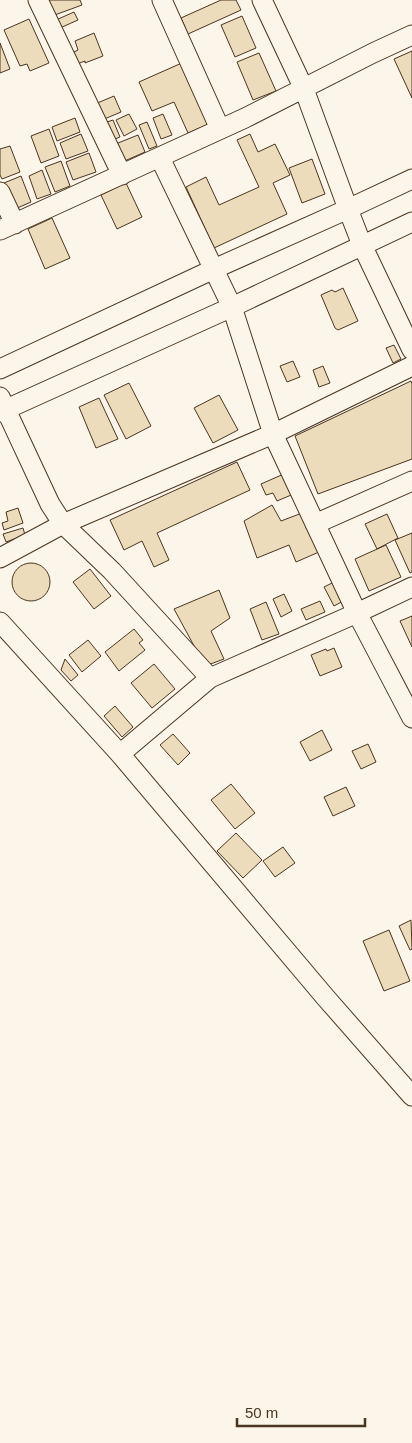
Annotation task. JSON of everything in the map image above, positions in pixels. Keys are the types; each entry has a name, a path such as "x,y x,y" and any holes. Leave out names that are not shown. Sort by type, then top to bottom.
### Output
{"street":[{"path":"38,0 122,175"},
{"path":"162,0 220,130"},
{"path":"262,0 304,89 362,245 412,350"},
{"path":"0,192 7,227 220,130 412,35"},
{"path":"160,158 232,306 273,434 357,613 412,718"},
{"path":"0,369 412,179"},
{"path":"210,678 124,583 63,524 50,504 2,406 232,306 412,222"},
{"path":"0,558 63,524 273,434 412,366"},
{"path":"315,524 412,481"},
{"path":"120,754 210,678 412,587"},
{"path":"0,622 120,754 326,998 412,1096"}],"building":[{"path":"46,0 80,0 82,5 52,16"},
{"path":"221,0 236,0 241,10 188,34 181,18"},
{"path":"74,12 78,20 60,28 56,20"},
{"path":"242,16 256,48 235,57 221,25"},
{"path":"29,19 49,63 30,71 27,64 20,66 4,30"},
{"path":"94,33 103,56 77,64 72,53 78,50 75,41"},
{"path":"0,43 10,69 0,73"},
{"path":"412,51 412,98 394,59"},
{"path":"259,53 276,91 253,100 237,62"},
{"path":"184,62 211,123 188,133 174,102 152,111 139,82"},
{"path":"114,96 121,112 102,120 95,104"},
{"path":"129,114 137,129 124,136 116,120"},
{"path":"163,114 172,135 161,139 153,118"},
{"path":"75,118 80,132 57,141 52,127"},
{"path":"113,120 120,137 110,141 104,123"},
{"path":"147,122 157,146 149,149 139,125"},
{"path":"49,129 59,156 41,163 31,136"},
{"path":"81,134 88,151 66,159 60,143"},
{"path":"250,134 258,152 275,144 290,175 273,183 287,214 214,248 186,187 206,177 219,205 259,187 237,140"},
{"path":"138,135 145,152 120,163 113,145"},
{"path":"10,146 20,172 2,179 0,175 0,149"},
{"path":"89,153 96,172 73,180 66,162"},
{"path":"312,159 325,194 302,203 289,168"},
{"path":"61,161 70,186 55,192 45,167"},
{"path":"42,170 51,194 37,199 29,176"},
{"path":"21,176 31,202 15,209 4,183"},
{"path":"126,183 142,217 117,229 101,195"},
{"path":"52,218 70,258 45,269 28,229"},
{"path":"343,288 358,321 338,330 335,328 321,295"},
{"path":"394,345 401,359 393,363 386,348"},
{"path":"293,361 300,377 287,382 280,366"},
{"path":"323,366 330,383 319,387 313,370"},
{"path":"411,381 412,459 318,494 295,436"},
{"path":"129,383 151,426 126,439 104,395"},
{"path":"219,395 238,430 213,443 194,408"},
{"path":"99,398 118,439 96,448 79,407"},
{"path":"237,462 250,490 157,533 169,560 154,567 142,541 124,550 110,520"},
{"path":"286,473 296,493 277,501 273,493 266,495 261,484"},
{"path":"272,505 281,521 302,513 319,552 296,562 289,545 257,558 244,521"},
{"path":"18,508 23,523 4,530 2,523 8,521 6,512"},
{"path":"387,514 398,538 377,549 365,524"},
{"path":"23,528 25,535 6,542 3,534"},
{"path":"412,533 412,572 410,573 395,540"},
{"path":"386,545 401,577 369,591 355,559"},
{"path":"31,563 44,569 50,582 44,595 31,601 18,595 12,582 18,569"},
{"path":"90,569 111,596 94,609 73,582"},
{"path":"336,581 345,600 334,606 324,587"},
{"path":"219,590 230,618 211,631 224,659 205,666 174,609"},
{"path":"284,594 292,611 281,617 273,599"},
{"path":"320,601 325,612 306,620 301,609"},
{"path":"266,602 279,634 262,640 250,609"},
{"path":"412,616 412,647 400,621"},
{"path":"134,629 143,640 139,643 145,650 119,671 105,652"},
{"path":"88,640 101,656 82,672 69,655"},
{"path":"334,648 342,667 320,676 311,655"},
{"path":"65,659 78,675 71,681 61,670"},
{"path":"154,664 175,689 152,708 131,683"},
{"path":"115,706 133,727 122,737 104,716"},
{"path":"322,730 332,750 310,761 300,742"},
{"path":"173,734 190,753 178,765 160,745"},
{"path":"368,744 376,762 361,769 352,751"},
{"path":"231,784 255,813 235,829 211,800"},
{"path":"346,787 355,806 333,816 324,797"},
{"path":"236,833 262,860 243,878 217,851"},
{"path":"283,847 295,863 275,877 263,861"},
{"path":"411,920 412,949 410,950 399,926"},
{"path":"389,930 410,981 384,991 363,941"}]}
